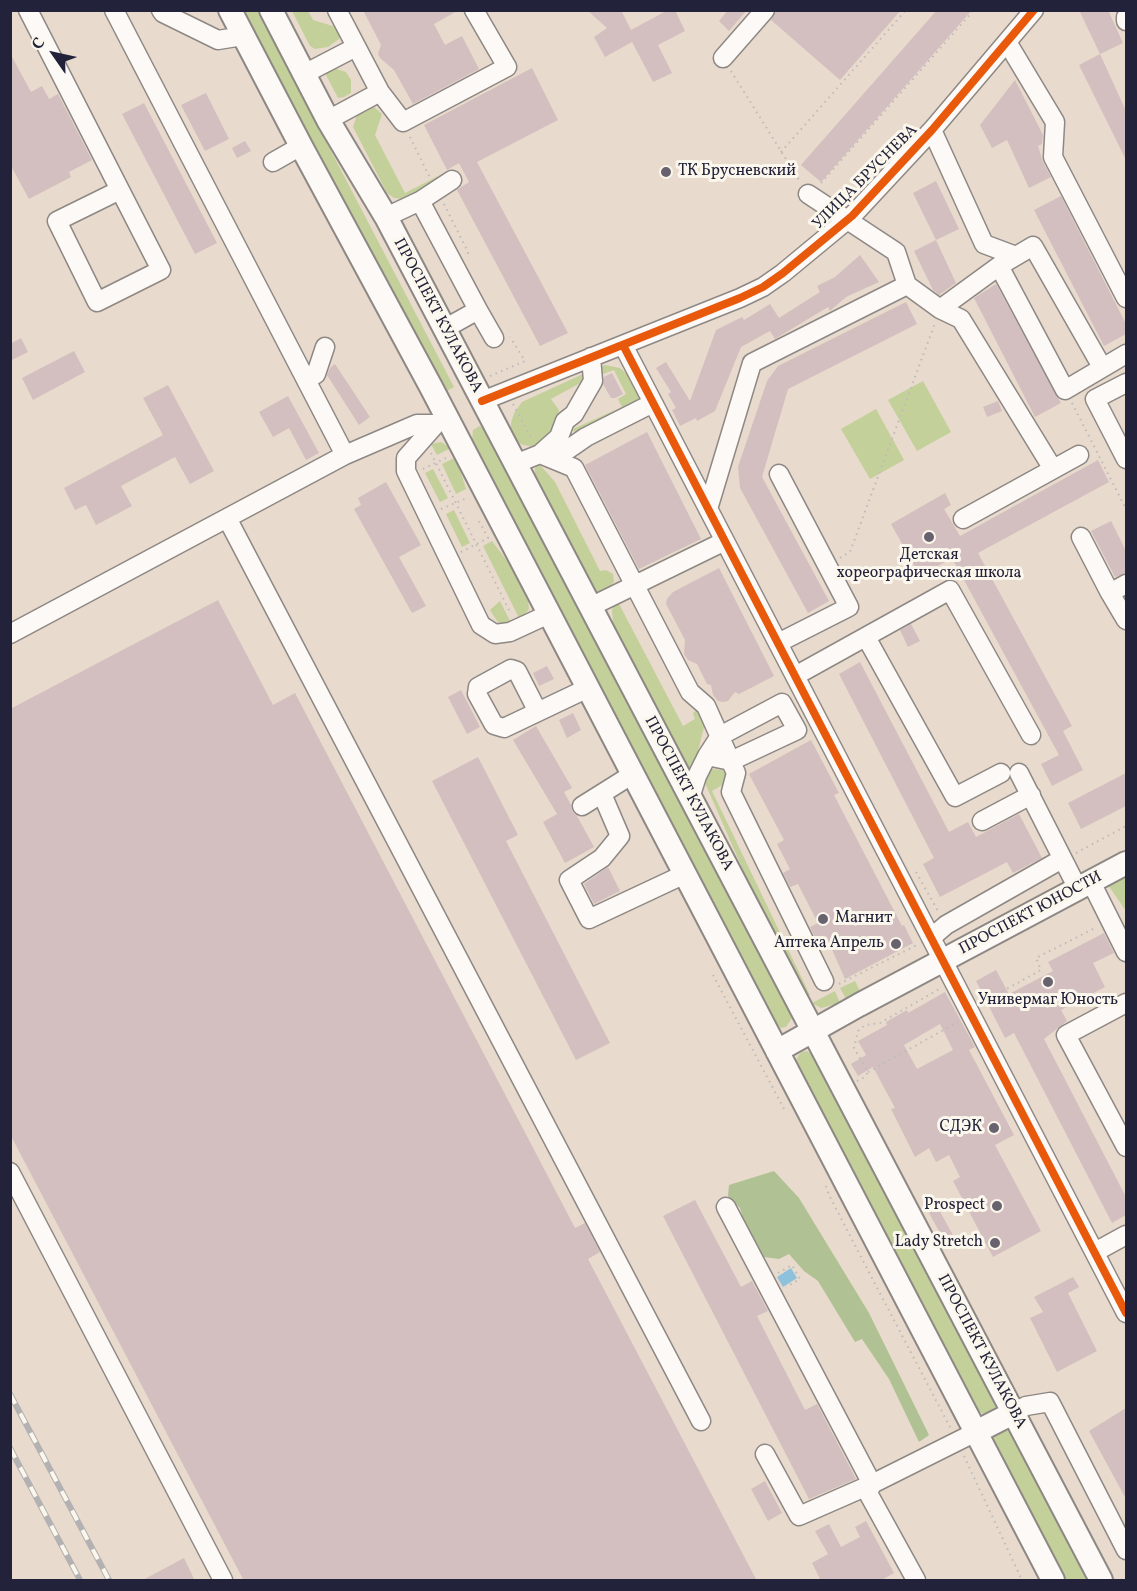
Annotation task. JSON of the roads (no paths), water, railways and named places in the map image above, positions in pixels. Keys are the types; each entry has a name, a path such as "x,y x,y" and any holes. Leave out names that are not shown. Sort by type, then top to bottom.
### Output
{"main road":[{"path":"230,10 301,146 436,426 549,614 777,1051 967,1437 1053,1581"},
{"name":"ПРОСПЕКТ КУЛАКОВА","path":"271,10 328,120 386,217 1101,1581"},
{"path":"436,426 482,401"},
{"name":"ПРОСПЕКТ ЮНОСТИ","path":"777,1051 1126,863"},
{"path":"967,1437 1013,1413"}],"street":[{"path":"28,10 161,270 97,302 57,221 120,190"},
{"path":"114,10 345,455"},
{"path":"161,10 218,40 243,36"},
{"path":"337,10 380,92 403,122 507,68 474,10"},
{"path":"723,58 765,10"},
{"name":"УЛИЦА БРУСНЕВА","path":"482,401 763,286 816,248 848,219 932,130 1034,10"},
{"path":"1006,42 1055,122 1053,157 1126,298"},
{"path":"304,74 356,48"},
{"path":"328,120 380,92"},
{"path":"932,130 984,244 1016,256"},
{"path":"273,162 301,146"},
{"path":"386,217 420,201 452,180"},
{"path":"808,195 896,252 908,285 940,309 961,319 1053,469"},
{"path":"420,201 494,338"},
{"path":"940,309 999,266 1033,246 1102,368"},
{"path":"999,266 1065,390 1126,354"},
{"path":"708,509 752,363 908,285"},
{"path":"444,329 478,310"},
{"path":"623,345 1126,1313"},
{"path":"306,380 316,374 325,346"},
{"path":"515,464 540,454 559,436 565,421 574,414 593,381 591,357"},
{"path":"1126,382 1095,399 1126,459"},
{"path":"540,454 560,455 586,437 653,404"},
{"path":"10,634 345,455 417,424 436,426"},
{"path":"436,426 406,458 406,471 481,625 495,634 510,632 549,614"},
{"path":"540,454 574,468 690,692 706,706 736,773 731,792 830,983"},
{"path":"963,519 1079,455"},
{"path":"778,643 849,607 779,474"},
{"path":"227,518 701,1421"},
{"path":"1081,537 1126,620"},
{"path":"590,607 724,541"},
{"path":"1110,593 1126,584"},
{"path":"795,676 950,590 1031,735"},
{"path":"866,637 955,797 1010,773 1031,795 1062,859 1117,921 1126,951"},
{"path":"538,712 588,688"},
{"path":"690,798 697,776 707,756 720,736 782,703 797,730 731,761 707,756"},
{"path":"582,806 633,774"},
{"path":"603,794 620,836 602,858 569,880 589,919 685,874"},
{"path":"982,820 1031,795"},
{"path":"931,938 946,926 1062,859"},
{"path":"1126,1004 1066,1035 1126,1147"},
{"path":"10,1172 223,1581"},
{"path":"726,1207 772,1285 872,1484"},
{"path":"1095,1252 1126,1235"},
{"path":"1013,1413 1026,1406 1050,1402 1126,1550"},
{"path":"765,1454 799,1516 872,1484 967,1437"},
{"path":"872,1484 868,1493 916,1581"}],"water":[{"path":"791,1268 797,1278 783,1287 777,1277"}],"railway":[{"path":"10,1394 109,1580"},
{"path":"10,1448 80,1580"}],"place":[{"name":"ТК Брусневский","path":"666,172"},
{"name":"Детская хореографическая школа","path":"929,537"},
{"name":"Магнит","path":"823,919"},
{"name":"Аптека Апрель","path":"896,944"},
{"name":"Универмаг Юность","path":"1048,982"},
{"name":"СДЭК","path":"994,1128"},
{"name":"Prospect","path":"997,1206"},
{"name":"Lady Stretch","path":"995,1243"}]}
